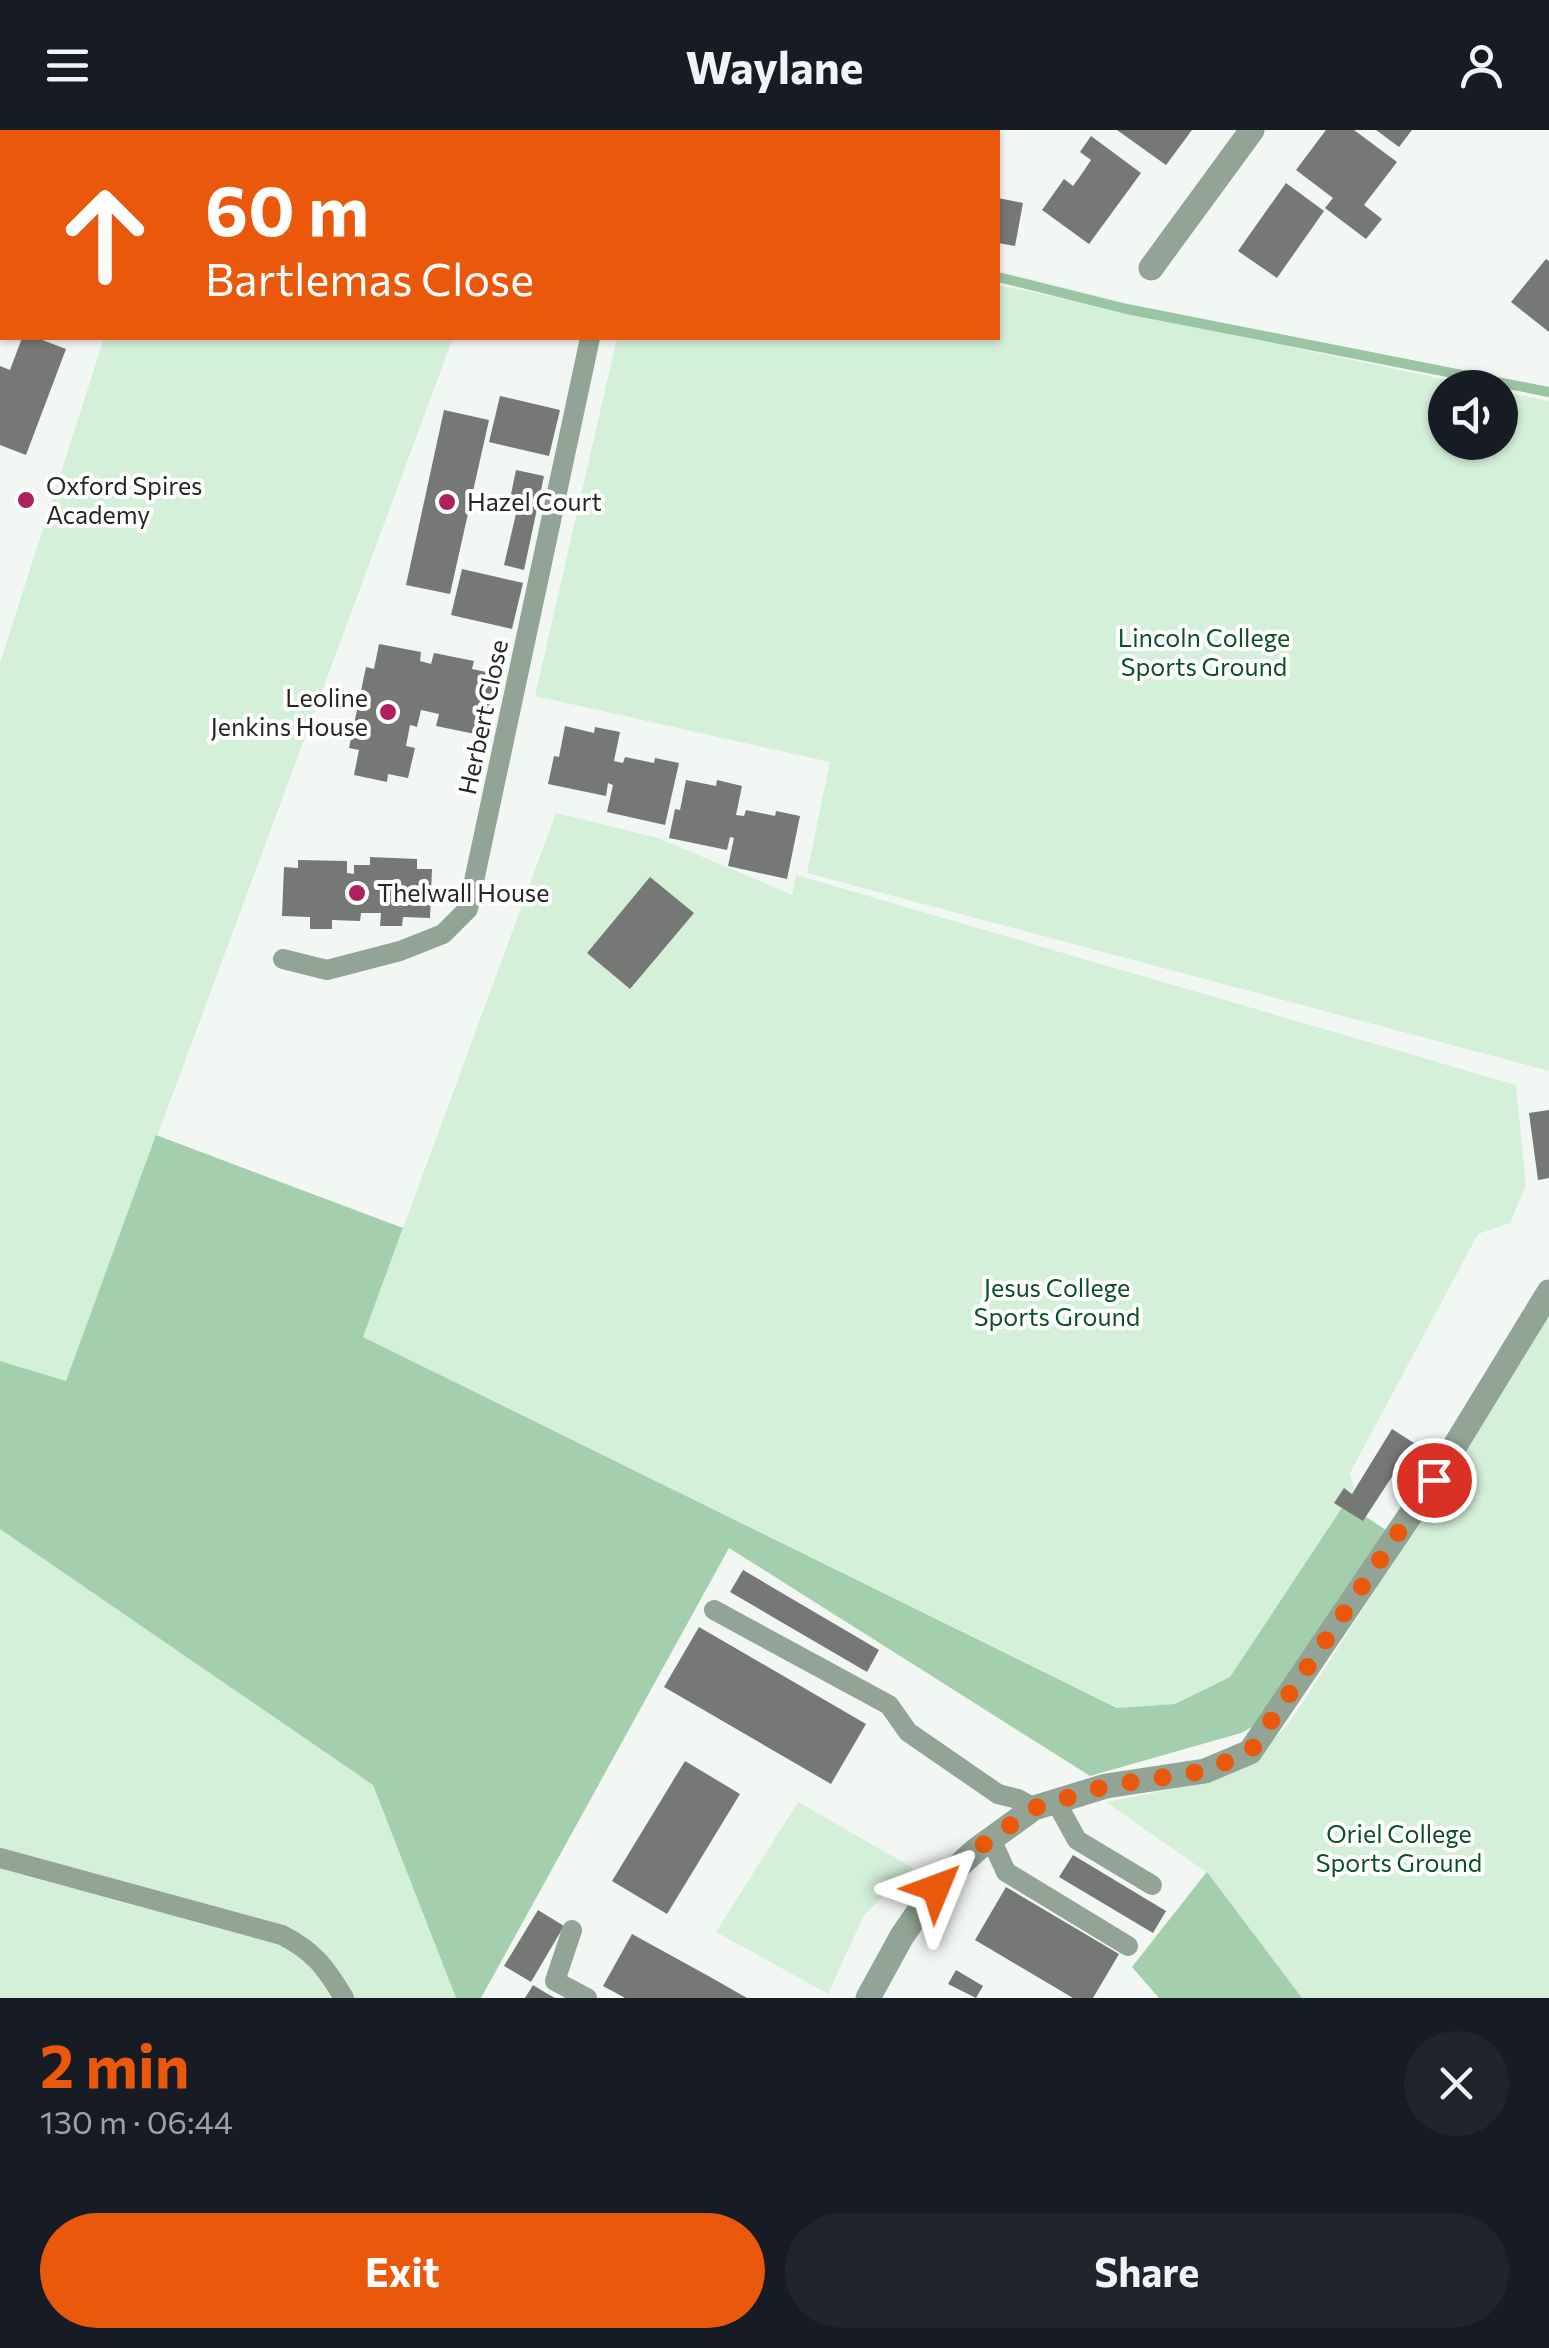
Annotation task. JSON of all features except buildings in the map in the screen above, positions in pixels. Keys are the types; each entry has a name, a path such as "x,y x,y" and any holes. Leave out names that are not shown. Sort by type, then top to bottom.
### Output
{"street":[{"path":"1151,268 1252,130"},
{"path":"868,1998 902,1936 936,1888 976,1850 1044,1804 1106,1786 1204,1771 1250,1752 1434,1480 1549,1292"}],"lane":[{"name":"Herbert Close","path":"283,959 327,970 400,951 442,934 468,909 590,340"},
{"path":"714,1610 889,1704 908,1732 998,1794 1044,1804 1077,1840 1152,1885"},
{"path":"991,1839 1006,1872 1128,1946"},
{"path":"0,1858 282,1935 322,1962 344,1998"},
{"path":"572,1930 556,1981 586,1998"}],"green space":[{"name":"Lincoln College Sports Ground","path":"1000,285 1428,376 1428,460 1518,460 1518,395 1549,401 1549,1071 807,873 830,762 535,696 617,340 1000,340"},
{"path":"103,340 452,340 66,1382 0,1361 0,663"},
{"name":"Jesus College Sports Ground","path":"556,813 658,838 792,895 796,875 1516,1085 1526,1185 1510,1223 1478,1234 1350,1473 1354,1489 1230,1677 1175,1704 1118,1708 363,1337"},
{"path":"156,1135 403,1228 363,1337 1117,1708 1175,1704 1230,1677 1345,1503 1392,1534 1265,1720 1241,1733 1090,1776 729,1548 481,1998 456,1998 373,1785 0,1529 0,1361 66,1381"},
{"name":"Oriel College Sports Ground","path":"1549,1313 1549,1998 1159,1998 1132,1967 1206,1872 1106,1802 1204,1783 1230,1774 1258,1756 1290,1722"},
{"path":"0,1529 373,1785 456,1998 0,1998"},
{"path":"798,1802 913,1868 864,1915 828,1994 716,1932"},
{"path":"1207,1872 1302,1998 1159,1998 1132,1967"}],"waterway":[{"path":"1000,277 1127,309 1549,392"}],"place":[{"name":"Oxford Spires Academy","path":"26,500"},
{"name":"Hazel Court","path":"447,502"},
{"name":"Leoline Jenkins House","path":"388,712"},
{"name":"Thelwall House","path":"357,893"}],"route":[{"path":"936,1888 976,1850 1034,1808 1106,1786 1204,1771 1250,1752 1434,1480"}]}
